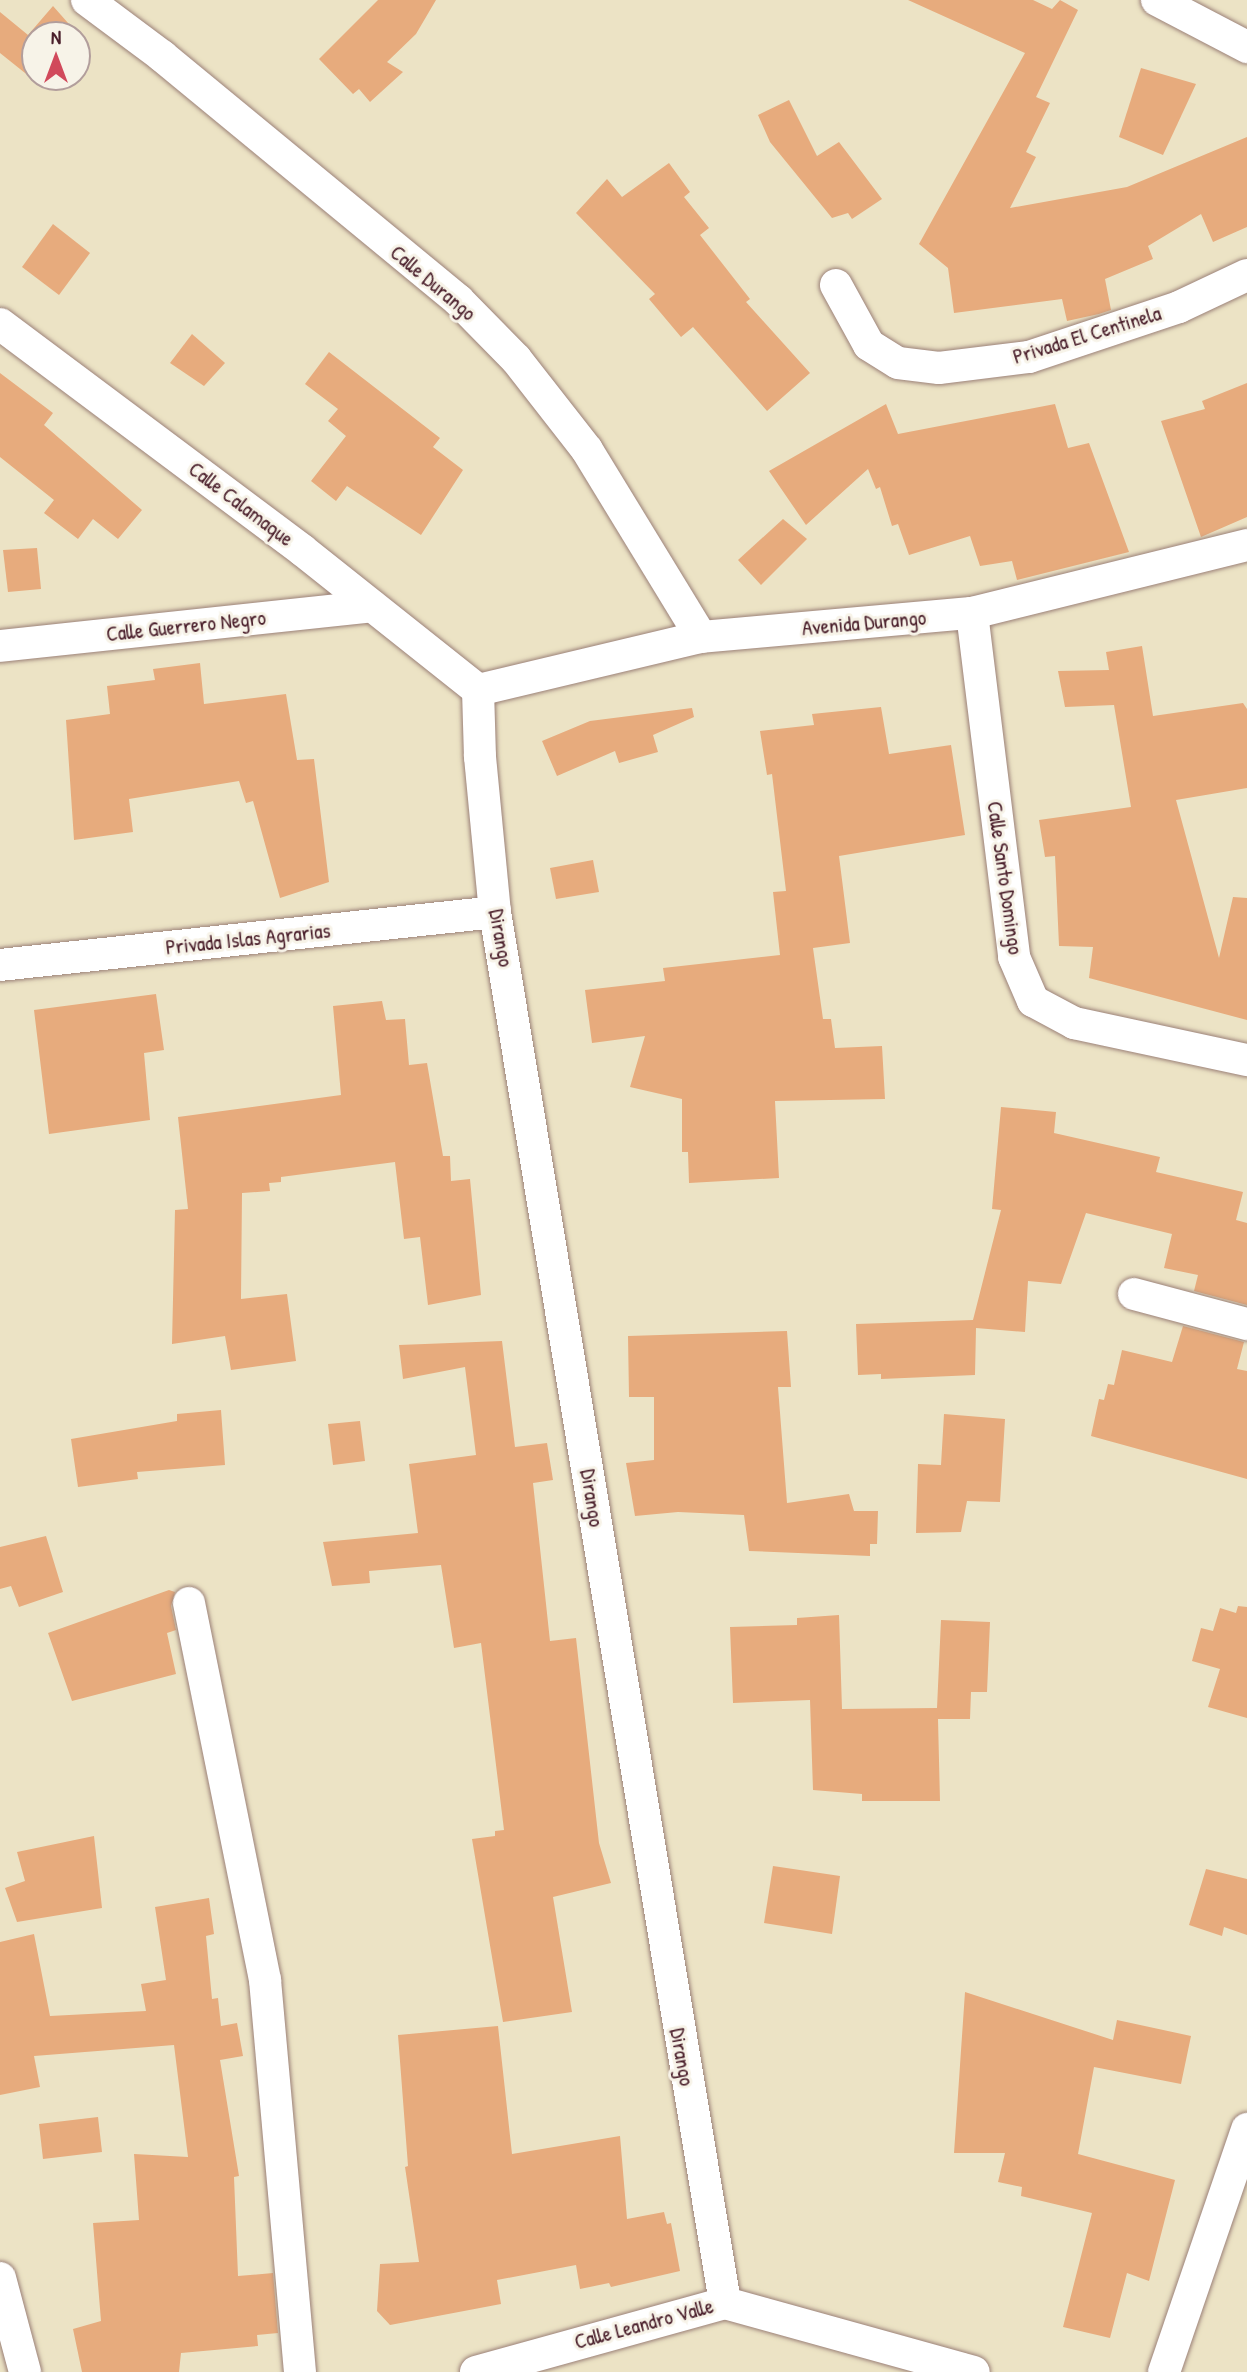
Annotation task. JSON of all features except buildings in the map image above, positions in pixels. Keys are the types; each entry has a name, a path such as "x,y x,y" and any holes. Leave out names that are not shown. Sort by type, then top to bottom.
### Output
{"street":[{"name":"Calle Durango","path":"87,0 162,56 458,300 516,359 609,483 701,637"},
{"path":"1157,0 1247,47"},
{"name":"Privada El Centinela","path":"836,285 869,345 898,363 939,368 1029,357 1179,307 1247,275"},
{"name":"Calle Calamaque","path":"0,324 372,606 478,690"},
{"name":"Avenida Durango","path":"478,690 701,637 972,613 1247,545"},
{"name":"Calle Guerrero Negro","path":"0,646 372,606"},
{"name":"Calle Santo Domingo","path":"972,613 1014,957 1033,1001 1074,1023 1247,1060"},
{"name":"Dirango","path":"478,690 480,757 495,912 725,2303"},
{"name":"Privada Islas Agrarias","path":"0,965 495,912"},
{"path":"1135,1294 1247,1324"},
{"path":"189,1603 265,1980 300,2372"},
{"path":"1164,2372 1247,2129"},
{"path":"0,2277 25,2372"},
{"name":"Calle Leandro Valle","path":"476,2372 725,2303 974,2372"}]}
